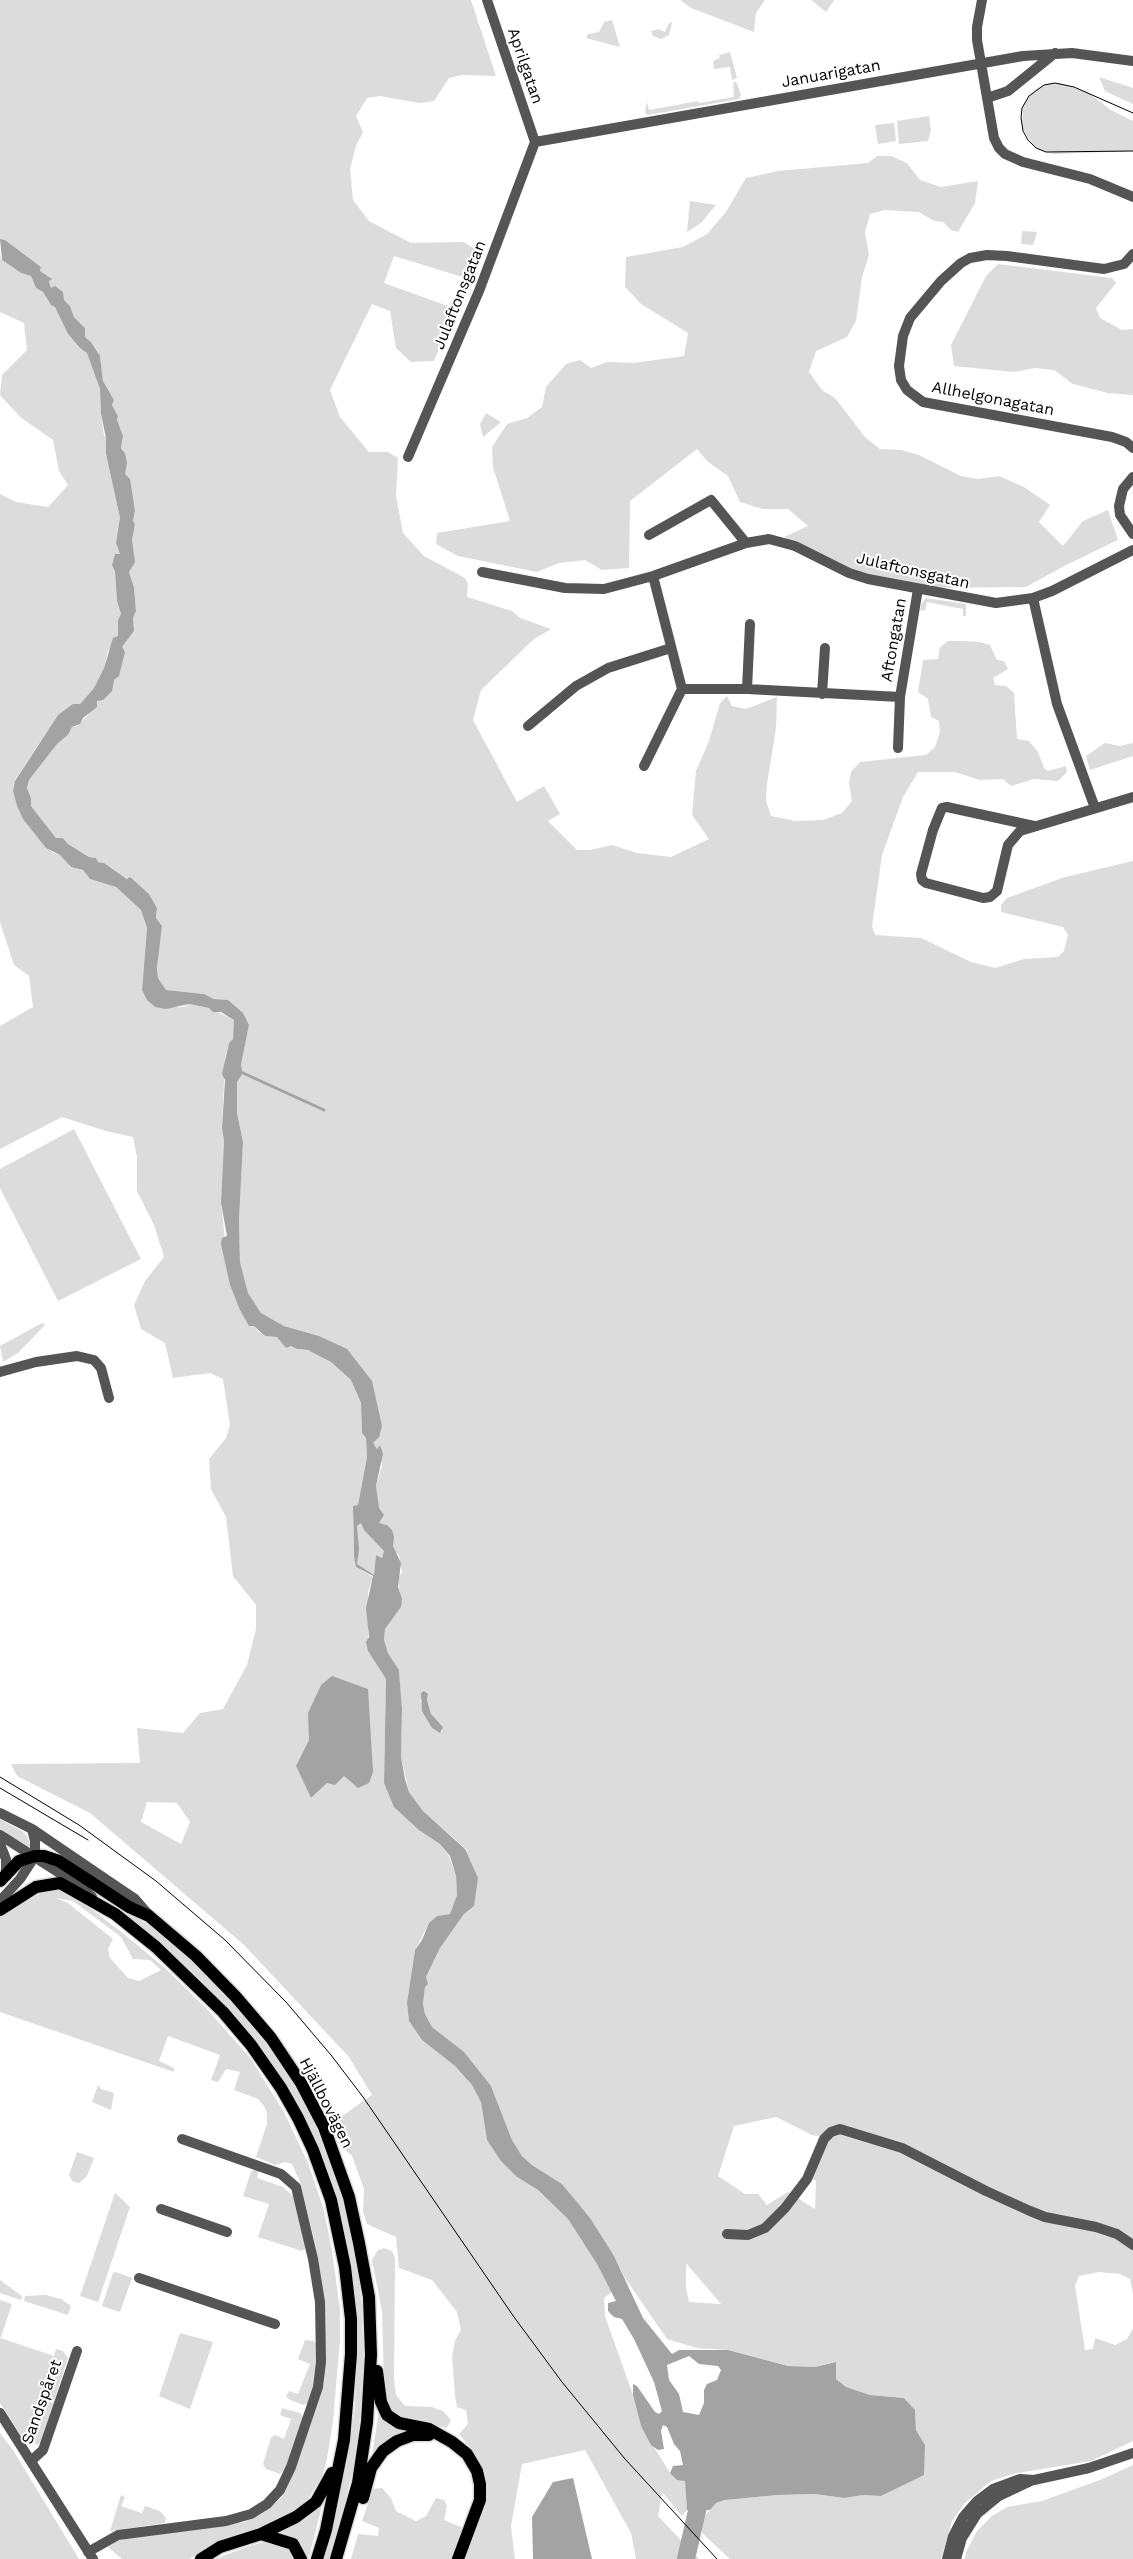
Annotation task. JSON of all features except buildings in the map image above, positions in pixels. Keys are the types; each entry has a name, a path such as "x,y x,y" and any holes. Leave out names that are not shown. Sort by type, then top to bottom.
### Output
{"main road":[{"path":"3,1879 19,1861 35,1856 44,1856 59,1861 129,1907 149,1916"},
{"path":"0,1910 36,1887 52,1883 68,1886 97,1902"},
{"name":"Hjällbovägen","path":"97,1902 156,1947 223,2012 251,2046 281,2088 313,2150 331,2200 339,2233 351,2319 351,2354 344,2440 326,2530 317,2559"},
{"name":"Hjällbovägen","path":"149,1916 196,1956 236,1997 271,2038 301,2083 324,2127 349,2197 369,2297 371,2355 367,2422 358,2482 336,2559"},
{"path":"369,2297 377,2334 378,2383 384,2408 391,2419 437,2433 460,2447 467,2454 477,2471 480,2484 476,2514 458,2559"},
{"path":"341,2559 352,2536 371,2468 383,2451 397,2441 413,2435 437,2433"},
{"path":"201,2559 220,2547 261,2534 287,2523 316,2502 330,2478 344,2440"},
{"path":"261,2534 293,2544 301,2559"}],"street":[{"name":"Aprilgatan","path":"487,0 535,142"},
{"path":"982,0 976,27 980,64 994,138 999,148 1005,154 1023,162 1109,185 1133,197"},
{"name":"Januarigatan","path":"535,142 980,64 1055,53 1090,54 1133,61"},
{"path":"986,98 1008,91 1055,53"},
{"name":"Julaftonsgatan","path":"408,457 479,291 535,142"},
{"name":"Allhelgonagatan","path":"1133,254 1124,264 1104,269 1007,256 986,255 970,258 961,263 941,281 910,318 903,336 899,366 901,380 907,390 923,402 1112,437 1126,442 1133,448"},
{"path":"1133,477 1123,489 1119,506 1120,515 1133,534"},
{"path":"649,535 711,500 746,543"},
{"name":"Julaftonsgatan","path":"482,572 584,590 621,586 746,543 769,539 783,542 861,577 996,603 1033,598 1052,591 1133,550"},
{"path":"644,766 682,689 653,576"},
{"name":"Aftongatan","path":"898,748 900,697 918,589"},
{"path":"1033,598 1057,704 1095,808"},
{"path":"747,690 750,624"},
{"path":"528,726 576,686 608,668 670,648"},
{"path":"822,694 825,648"},
{"name":"Aftongatan","path":"682,689 900,697"},
{"path":"1034,826 947,807 942,808 937,815 921,874 922,880 926,883 984,898 990,897 997,891 1008,845 1020,831 1133,797"},
{"path":"0,1372 36,1362 77,1356 94,1360 101,1368 109,1398"},
{"name":"Hjällbovägen","path":"0,1813 32,1830 135,1899 149,1916"},
{"path":"0,1900 20,1879 35,1856 35,1841 32,1830"},
{"name":"Hjällbovägen","path":"0,1834 80,1886 97,1902"},
{"path":"0,1844 6,1859 3,1879"},
{"path":"727,2234 757,2233 770,2224 807,2179 824,2139 831,2132 840,2129 902,2148 986,2192 1045,2217 1096,2227 1117,2234 1133,2245"},
{"path":"91,2556 118,2535 241,2518 267,2504 280,2490 291,2468 320,2382 322,2362 320,2302 313,2259 296,2187 281,2174 182,2140"},
{"path":"161,2209 227,2232"},
{"path":"139,2278 275,2324"},
{"name":"Sandspåret","path":"31,2461 43,2450 77,2351"},
{"name":"Sandspåret","path":"0,2413 91,2556"},
{"path":"956,2559 962,2538 977,2514 999,2496 1034,2480 1105,2464 1133,2453"},
{"path":"947,2559 958,2526 977,2501 1002,2484 1020,2479 1034,2480"}],"shaded area":[{"path":"0,0 471,0 496,76 462,75 449,78 434,101 419,103 380,96 367,98 356,116 363,132 356,146 350,169 353,200 369,221 411,243 464,242 476,250 466,278 394,256 384,283 456,309 434,361 411,362 396,348 390,311 372,304 330,390 340,417 369,452 388,452 398,458 396,496 403,533 424,556 465,578 468,584 467,597 512,611 520,618 551,629 534,639 481,690 473,720 517,802 544,786 560,814 548,821 577,850 590,850 612,845 637,853 671,857 709,839 692,815 696,771 709,741 720,703 727,696 732,706 746,709 777,697 776,728 766,801 771,816 796,821 823,820 842,813 852,801 849,783 851,772 860,762 926,755 935,747 940,732 939,721 931,717 928,699 918,692 923,660 938,659 940,647 948,641 979,642 990,645 997,660 1004,661 1008,669 993,678 995,685 1006,686 1014,693 1017,739 1029,741 1038,752 1044,768 1048,771 1066,766 1067,772 1058,781 1034,779 1011,786 1003,779 980,780 955,772 918,772 903,797 882,855 872,926 875,935 921,938 971,962 995,968 1024,959 1058,957 1064,951 1068,935 1063,927 1001,912 1001,905 1007,898 1065,877 1133,861 1133,2294 1130,2279 1120,2274 1099,2272 1079,2276 1075,2286 1085,2350 1093,2349 1095,2338 1115,2345 1127,2339 1133,2328 1133,2441 1091,2461 1017,2473 991,2481 964,2504 952,2521 941,2559 730,2559 702,2533 702,2519 716,2503 725,2500 777,2495 815,2494 844,2498 863,2495 881,2496 923,2475 925,2445 916,2430 915,2410 904,2398 870,2395 846,2387 836,2379 835,2362 815,2367 788,2366 729,2350 697,2348 667,2339 625,2278 614,2256 562,2184 532,2165 522,2156 512,2140 491,2086 432,2027 425,2014 423,2004 425,1987 428,1984 426,1977 440,1948 464,1914 474,1906 466,1849 423,1811 409,1792 401,1757 402,1709 399,1670 388,1653 384,1640 385,1629 401,1607 398,1579 402,1572 399,1555 395,1552 387,1525 378,1524 376,1486 382,1466 380,1445 377,1449 372,1443 382,1426 376,1403 319,1336 284,1326 261,1313 248,1293 240,1262 239,1221 243,1142 237,1113 237,1082 243,1073 241,1065 249,1025 228,1000 214,999 204,994 166,990 158,978 157,968 162,926 156,918 157,908 149,894 130,878 128,879 104,863 98,862 96,858 89,857 68,844 63,838 56,838 31,806 31,798 27,788 29,780 57,744 68,735 72,727 77,726 87,716 114,680 122,647 134,631 133,618 136,611 134,587 129,572 132,567 135,511 125,474 124,450 121,448 123,436 117,420 118,416 112,405 114,400 103,381 100,356 91,342 85,337 85,328 74,317 70,306 51,288 49,280 51,279 40,271 41,267 5,240 0,239","holes":["428,1694 427,1700 431,1714 436,1722 442,1725 442,1732 420,1701","776,2117 812,2135 824,2137 809,2177 816,2181 815,2209 788,2192 767,2205 758,2194 745,2194 718,2176 734,2126","686,2263 721,2304 689,2302 686,2288"]},
{"path":"680,0 765,0 756,13 754,32 691,8"},
{"path":"811,0 834,0 826,12"},
{"path":"612,20 620,47 586,38 588,34 599,32 604,22"},
{"path":"672,22 669,35 661,39 653,36 651,31 658,29 665,32 669,23"},
{"path":"730,52 737,78 732,80 730,67 714,69 713,61 720,58 719,55"},
{"path":"1099,77 1133,88 1133,104 1105,91"},
{"path":"736,81 741,95 739,99 648,115 645,113 647,102 649,110 734,97 733,83"},
{"path":"1060,83 1089,93 1111,110 1133,121 1133,151 1054,154 1034,146 1022,128 1023,105 1035,89 1047,84"},
{"path":"929,116 931,130 928,141 899,144 897,121"},
{"path":"894,123 896,141 878,144 875,125"},
{"path":"877,156 891,156 907,163 920,180 941,187 978,181 975,203 958,232 951,230 943,222 934,221 919,212 885,210 870,214 865,232 869,255 862,277 856,321 847,337 816,351 809,372 822,390 835,398 865,437 880,449 901,450 919,455 961,476 978,479 999,476 1024,487 1050,505 1039,522 1063,546 1083,521 1108,510 1118,540 1026,587 919,588 847,571 784,537 808,526 788,509 763,509 740,502 728,476 708,462 697,449 630,501 629,568 602,570 585,560 559,563 537,572 458,556 436,544 437,533 510,521 493,467 492,447 507,424 527,418 542,407 546,387 566,364 580,360 591,368 607,362 634,363 684,356 688,333 641,304 625,287 626,257 683,247 707,234 726,212 746,178 778,171 868,163"},
{"path":"690,201 716,205 701,223 687,232"},
{"path":"1022,231 1037,232 1033,245 1021,244"},
{"path":"0,239 5,240 41,267 40,271 52,279 49,281 51,288 55,286 63,292 64,300 70,306 74,317 85,328 85,337 91,342 100,356 103,381 114,400 112,405 118,416 117,420 123,436 121,448 125,453 127,463 125,474 130,479 135,511 132,540 135,562 129,572 134,587 136,611 133,618 134,631 122,647 125,652 119,676 114,680 112,691 103,700 97,701 97,707 83,718 80,724 72,727 68,735 57,744 29,780 27,788 31,798 31,806 56,838 63,838 68,844 89,857 96,858 98,862 104,863 127,879 130,877 149,894 157,908 156,918 162,926 157,968 158,978 166,990 204,994 214,999 228,1000 243,1013 249,1025 241,1065 243,1073 237,1082 237,1113 243,1142 239,1221 240,1262 248,1293 261,1313 284,1326 319,1336 347,1349 372,1381 382,1426 379,1437 373,1443 377,1449 380,1445 383,1454 376,1486 379,1508 384,1515 379,1523 387,1525 392,1530 394,1537 393,1546 401,1563 398,1587 402,1599 401,1607 385,1629 384,1640 388,1653 399,1670 402,1709 401,1757 405,1779 409,1792 423,1811 465,1849 478,1878 474,1906 464,1914 440,1948 426,1977 428,1984 425,1987 423,2004 425,2014 432,2027 464,2052 491,2086 512,2140 522,2156 532,2165 562,2184 590,2218 614,2256 643,2318 672,2354 679,2350 728,2350 788,2366 815,2367 836,2362 836,2379 846,2387 870,2395 904,2398 915,2410 916,2430 925,2445 924,2475 881,2496 863,2495 844,2498 815,2494 777,2495 725,2500 716,2503 710,2510 687,2510 685,2481 677,2480 670,2473 673,2466 683,2465 680,2451 674,2444 667,2427 663,2425 661,2431 664,2449 658,2450 651,2445 641,2426 633,2395 633,2384 637,2386 655,2412 659,2414 662,2411 654,2382 634,2339 622,2319 614,2317 608,2311 608,2303 616,2301 597,2264 568,2219 538,2190 517,2177 501,2161 487,2140 481,2102 472,2085 455,2066 422,2040 409,2021 407,2003 415,1950 422,1940 429,1923 437,1916 450,1914 457,1895 456,1876 450,1856 440,1844 419,1830 394,1807 384,1783 386,1679 368,1651 366,1642 369,1637 366,1608 373,1576 356,1567 354,1557 353,1506 358,1505 367,1457 366,1438 362,1433 361,1403 351,1380 331,1362 308,1350 297,1349 291,1346 286,1348 277,1337 265,1336 254,1326 249,1326 239,1308 230,1285 221,1244 222,1238 227,1236 221,1203 225,1080 222,1074 229,1043 233,1039 234,1020 221,1012 213,1012 209,1008 189,1004 166,1009 155,1007 147,1000 142,990 147,928 141,910 116,887 90,879 83,870 71,867 60,855 46,848 23,819 13,791 15,781 58,715 73,704 80,704 94,688 104,668 113,638 118,636 118,620 121,614 117,601 115,572 112,565 115,554 120,554 116,543 120,518 106,454 100,389 87,353 68,334 55,307 51,305 43,292 36,288 31,276 21,273 2,260","holes":["361,1523 364,1530 384,1551 382,1558 376,1555 374,1575 357,1564 359,1549 357,1526","689,2356 699,2364 718,2366 721,2370 717,2380 707,2384 704,2390 704,2403 699,2415 683,2412 679,2394 669,2380 667,2365"]},
{"path":"0,255 2,260 21,273 31,276 36,288 43,292 51,305 55,306 68,334 80,348 87,352 100,389 106,454 120,518 120,554 112,565 115,572 117,601 121,614 118,636 108,651 104,668 94,688 80,704 58,715 15,780 13,791 17,806 23,819 53,853 60,855 71,867 83,870 90,879 116,887 141,910 147,928 142,990 147,1000 155,1007 184,1007 189,1004 209,1008 235,1020 233,1039 229,1043 225,1058 222,1128 224,1141 221,1203 230,1285 239,1308 259,1332 265,1336 277,1337 297,1349 313,1351 331,1362 351,1380 361,1403 362,1433 366,1438 367,1457 358,1505 353,1515 354,1557 356,1567 373,1577 368,1592 368,1651 386,1679 384,1783 419,1829 440,1843 449,1856 456,1876 457,1895 450,1914 437,1916 429,1923 415,1950 407,2003 409,2021 422,2040 455,2066 472,2085 481,2101 487,2140 517,2177 538,2190 568,2219 597,2264 612,2292 604,2298 605,2316 633,2395 641,2426 670,2473 685,2481 687,2510 682,2516 662,2492 658,2516 699,2559 636,2559 631,2533 585,2450 522,2464 511,2526 515,2559 351,2559 358,2534 378,2536 379,2528 362,2521 373,2489 382,2488 391,2498 396,2511 416,2521 426,2516 436,2498 444,2500 447,2506 444,2520 468,2530 479,2502 473,2451 459,2434 468,2424 466,2410 457,2407 455,2396 452,2357 455,2341 461,2330 457,2312 432,2280 399,2268 396,2237 367,2224 363,2212 364,2189 352,2156 341,2146 338,2119 372,2095 349,2057 243,1944 90,1813 17,1776 11,1764 140,1763 137,1728 183,1733 200,1713 223,1709 247,1665 256,1629 256,1605 233,1576 226,1517 211,1489 209,1459 226,1438 230,1425 223,1379 210,1373 173,1378 165,1343 141,1329 134,1305 145,1281 164,1257 154,1225 137,1191 137,1157 133,1137 106,1131 62,1117 0,1149 0,1026 33,1007 29,976 14,965 0,922 0,494 16,502 48,507 68,485 59,471 53,440 20,417 0,395 2,375 27,350 24,323 0,312","holes":["309,1740 327,1783 311,1798 296,1766","147,1802 177,1803 190,1822 181,1844 141,1822"]},
{"path":"998,264 1112,278 1116,283 1096,308 1100,318 1122,330 1133,329 1133,395 1108,393 1073,384 1054,370 1035,368 1014,372 954,366 951,345 986,276"},
{"path":"486,413 501,422 483,437 480,424"},
{"path":"926,598 966,604 966,616 963,616 963,609 927,602 925,611 920,610"},
{"path":"1105,743 1120,746 1133,743 1133,756 1090,770 1086,756"},
{"path":"74,1129 141,1259 58,1301 0,1188 0,1169"},
{"path":"42,1323 45,1325 18,1353 3,1362 0,1346"},
{"path":"361,1523 384,1551 382,1558 376,1555 374,1575 357,1565 357,1526"},
{"path":"332,1676 368,1689 373,1772 369,1783 358,1788 344,1776 335,1785 327,1783 311,1798 296,1766 309,1740 308,1713 321,1685"},
{"path":"424,1691 428,1694 427,1700 431,1714 443,1727 440,1733 432,1728 422,1711 421,1693"},
{"path":"0,1819 22,1831 27,1836 31,1847 27,1848 0,1831"},
{"path":"59,1888 75,1897 165,1968 206,2008 251,2059 284,2112 308,2163 324,2210 340,2309 340,2340 333,2421 322,2477 304,2505 279,2521 224,2538 189,2559 122,2559 108,2547 117,2541 127,2538 244,2522 261,2514 280,2499 286,2490 301,2452 324,2383 325,2316 315,2243 300,2182 292,2164 285,2162 275,2165 256,2157 267,2124 267,2113 264,2106 258,2099 234,2090 240,2072 226,2069 218,2082 211,2080 220,2055 168,2036 159,2061 174,2068 174,2072 0,2012 0,1915 31,1894","holes":["56,1898 73,1901 121,1937 133,1959 150,1960 161,1970 139,1981 128,1978 110,1958 108,1949 113,1939 68,1903"]},
{"path":"126,1911 159,1932 191,1959 235,2005 270,2047 310,2112 340,2189 358,2270 362,2305 364,2375 356,2457 331,2559 323,2559 348,2456 355,2407 357,2348 349,2254 330,2180 317,2145 283,2080 262,2050 197,1977 124,1914"},
{"path":"98,2085 101,2089 114,2093 111,2110 92,2102"},
{"path":"77,2152 94,2158 87,2176 79,2183 72,2181 69,2175"},
{"path":"259,2170 257,2178 283,2187 293,2196 306,2248 302,2251 258,2237 269,2204 243,2196 251,2172"},
{"path":"115,2193 130,2207 98,2302 80,2296"},
{"path":"384,2248 392,2251 395,2258 394,2379 396,2395 405,2406 432,2407 443,2411 451,2420 447,2428 398,2417 387,2406 384,2383 382,2312 372,2260 378,2250"},
{"path":"116,2272 132,2278 120,2312 102,2306 113,2273"},
{"path":"0,2280 22,2296 21,2300 0,2293"},
{"path":"46,2295 61,2299 71,2306 68,2315 24,2301 25,2296"},
{"path":"0,2300 12,2304 1,2337 0,2337"},
{"path":"180,2333 213,2342 190,2409 159,2396"},
{"path":"0,2338 54,2356 56,2349 63,2351 68,2358 41,2442 37,2445 30,2439 24,2440 0,2403"},
{"path":"305,2340 314,2341 317,2346 316,2376 308,2403 304,2405 290,2400 286,2396 289,2391 298,2394 310,2364 298,2359"},
{"path":"282,2408 300,2413 304,2418 287,2467 280,2474 266,2469 263,2464 271,2438 275,2435 284,2439 291,2419 280,2415"},
{"path":"379,2410 406,2431 372,2457"},
{"path":"0,2433 13,2450 79,2559 0,2559"},
{"path":"1133,2465 1133,2559 965,2559 966,2552 977,2531 992,2516 1007,2507 1042,2501 1100,2480"},
{"path":"573,2478 592,2559 533,2559 532,2517 553,2482"},
{"path":"121,2495 125,2497 121,2506 142,2513 145,2506 160,2511 166,2518 165,2523 110,2531"},
{"path":"323,2502 309,2557 307,2558 295,2539 278,2532"},
{"path":"269,2541 287,2547 297,2559 215,2559 249,2546"}],"waterway":[{"path":"243,1073 324,1110"},
{"path":"686,2559 702,2489"}],"tram line":[{"path":"1133,113 1074,87 1055,83 1044,85 1029,96 1022,108 1021,118 1023,131 1028,140 1036,148 1046,152 1133,151"},
{"path":"0,1777 79,1825 156,1881 225,1940 286,2002 331,2055 363,2097 514,2317 562,2382 625,2459 717,2559"},
{"path":"0,1788 88,1840"}]}
